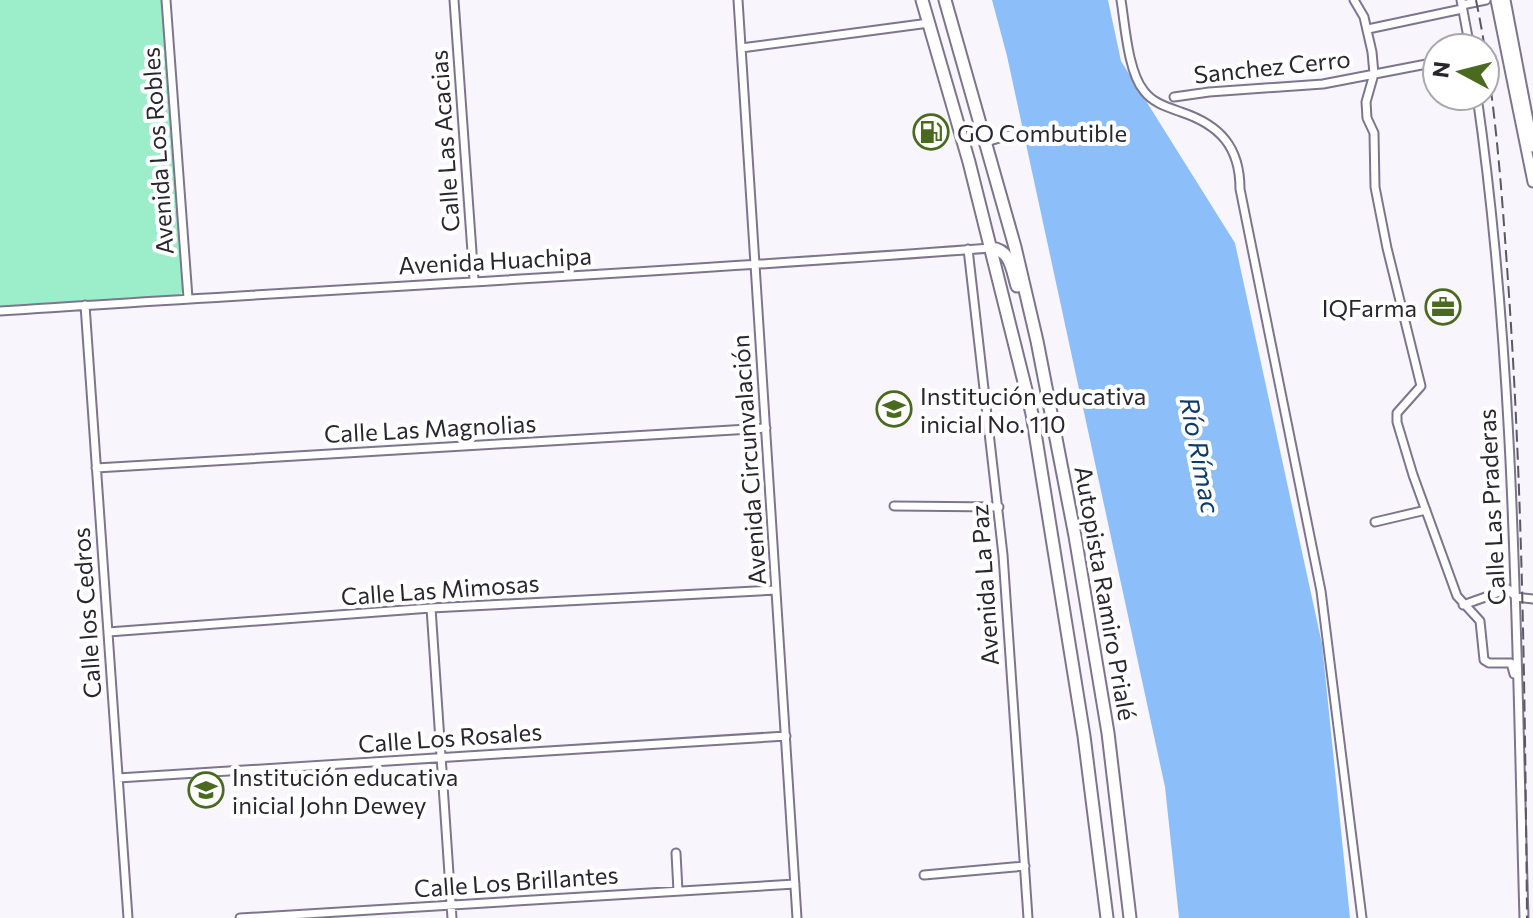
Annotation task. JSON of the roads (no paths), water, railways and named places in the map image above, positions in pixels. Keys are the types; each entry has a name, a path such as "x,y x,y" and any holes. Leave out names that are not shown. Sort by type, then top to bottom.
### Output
{"highway":[{"name":"Autopista Ramiro Prialé","path":"922,0 991,248 1032,414 1084,736 1107,918"},
{"name":"Autopista Ramiro Prialé","path":"945,0 1015,247 1037,341 1106,718 1130,918"},
{"path":"991,248 1001,249 1008,257 1022,309 1037,341"}],"main road":[{"path":"1496,0 1533,182"},
{"path":"1505,0 1533,147"}],"street":[{"name":"Avenida Los Robles","path":"166,0 188,298"},
{"name":"Calle Las Acacias","path":"454,0 474,280"},
{"name":"Avenida Circunvalación","path":"738,0 797,918"},
{"path":"1121,0 1132,62 1142,88 1157,102 1199,118 1226,137 1238,166 1321,591 1362,918"},
{"path":"1354,0 1368,29 1374,74 1366,102 1367,118 1374,133 1375,187 1421,386 1397,413 1397,422 1457,596 1480,621 1486,662 1512,665 1518,728"},
{"path":"1368,29 1486,0"},
{"path":"1462,5 1467,32"},
{"path":"741,48 929,23"},
{"name":"Sanchez Cerro","path":"1174,97 1323,84 1421,65"},
{"name":"Calle Las Praderas","path":"1479,112 1496,251 1516,597 1524,918"},
{"path":"986,142 1016,133"},
{"name":"Avenida Huachipa","path":"0,311 474,280 756,266 991,248"},
{"name":"Avenida La Paz","path":"968,249 999,507 1028,918"},
{"name":"Calle los Cedros","path":"85,305 128,918"},
{"name":"Calle Las Magnolias","path":"96,468 766,428"},
{"path":"894,506 999,507"},
{"path":"1375,522 1426,510"},
{"path":"1463,605 1508,589 1516,597 1533,599"},
{"name":"Calle Las Mimosas","path":"108,632 431,608 776,590"},
{"path":"431,608 452,918"},
{"name":"Calle Los Rosales","path":"118,778 786,736"},
{"path":"676,853 678,891"},
{"path":"924,875 1025,866"},
{"name":"Calle Los Brillantes","path":"240,918 349,915 795,884"}],"water":[{"name":"Río Rímac","path":"992,0 1108,0 1121,61 1235,243 1322,644 1350,918 1179,918 1165,787 1007,56"}],"railway":[{"path":"1476,0 1489,73 1497,147 1514,373 1522,606 1527,918"}],"place":[{"name":"GO Combutible","path":"931,132"},
{"name":"IQFarma","path":"1443,307"},
{"name":"Institución educativa inicial No. 110","path":"894,409"},
{"name":"Institución educativa inicial John Dewey","path":"206,790"}]}
